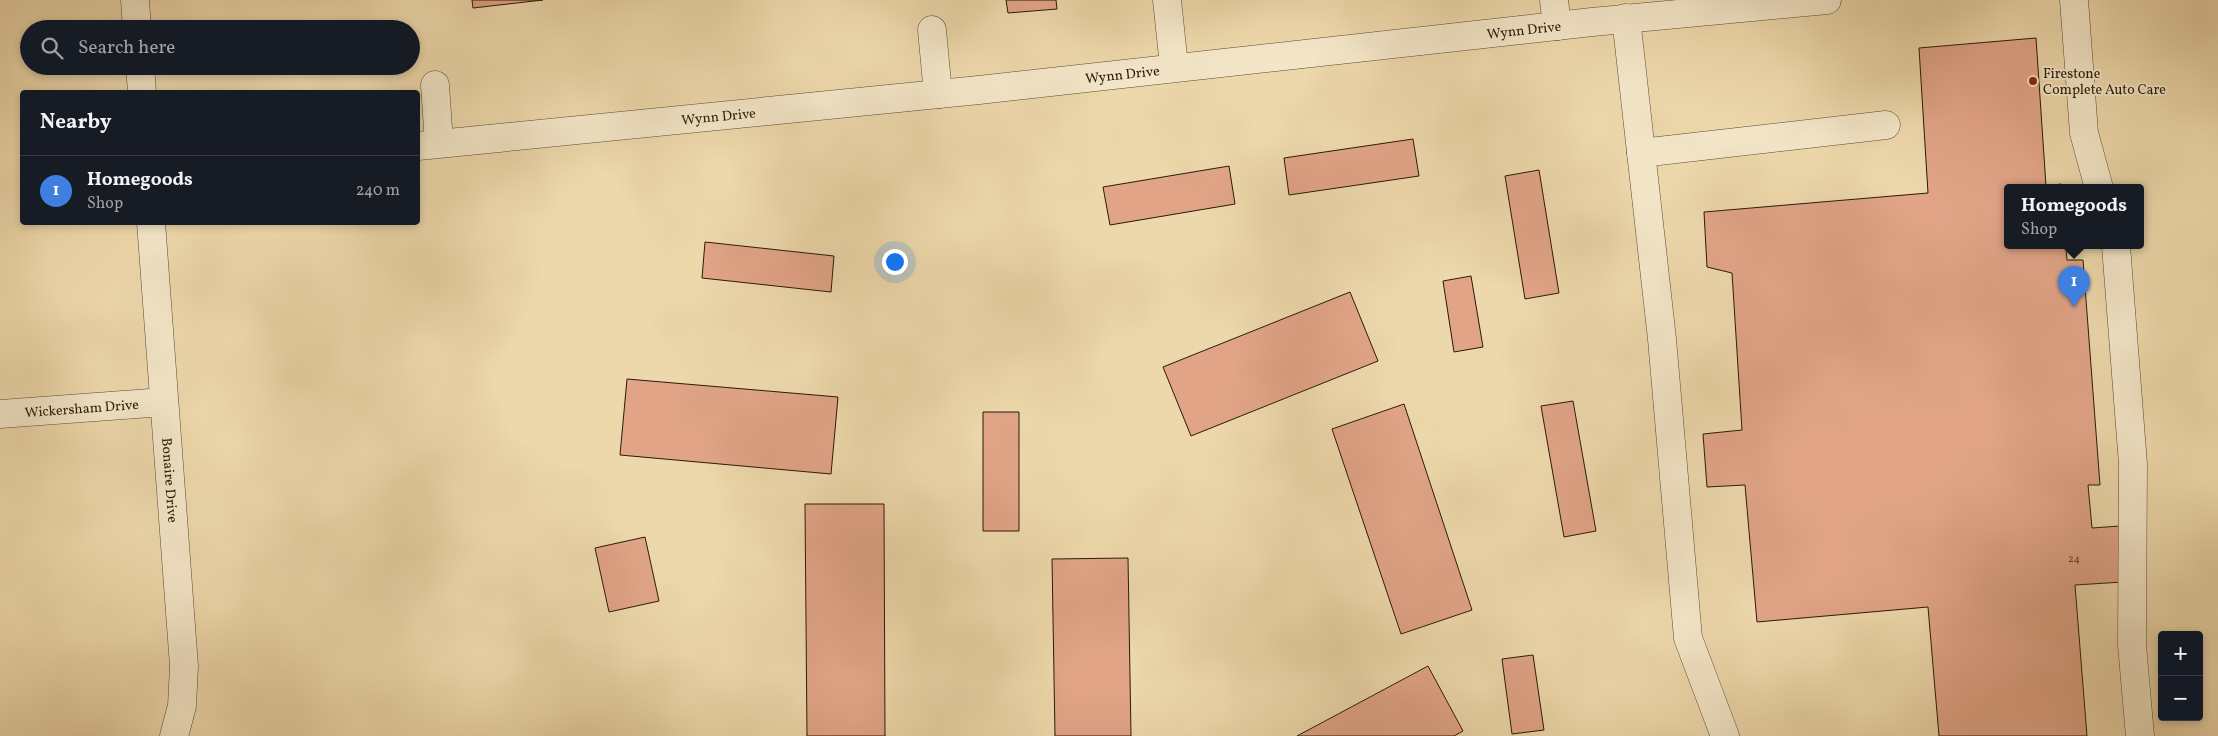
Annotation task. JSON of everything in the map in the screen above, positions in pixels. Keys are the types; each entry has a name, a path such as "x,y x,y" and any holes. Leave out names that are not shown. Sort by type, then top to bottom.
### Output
{"street":[{"path":"135,0 136,20"},
{"path":"1167,0 1174,66"},
{"name":"Wynn Drive","path":"428,144 938,94 1174,66 1555,13 1626,18 1827,0"},
{"path":"2074,0 2084,133 2098,184"},
{"path":"1626,18 1662,339 1688,638 1725,736"},
{"path":"932,30 938,94"},
{"path":"141,75 142,90"},
{"path":"428,144 435,84"},
{"path":"1641,153 1886,125"},
{"name":"Bonaire Drive","path":"151,225 184,666 182,706 174,736"},
{"path":"2116,249 2132,464 2132,645 2140,736"},
{"name":"Wickersham Drive","path":"0,414 164,402"}],"building":[{"path":"472,0 543,0 473,8"},
{"path":"1006,0 1056,0 1057,9 1008,13"},
{"path":"2036,38 2046,184 2004,184 2004,249 2066,249 2067,260 2083,260 2100,485 2088,485 2092,528 2120,526 2123,582 2075,585 2087,736 1939,736 1928,607 1757,622 1745,485 1707,487 1703,434 1742,430 1732,273 1707,267 1704,212 1928,193 1919,48"},
{"path":"1413,139 1419,176 1289,195 1284,158"},
{"path":"1229,166 1235,204 1110,225 1103,187"},
{"path":"1539,170 1559,293 1525,299 1505,176"},
{"path":"705,242 834,256 831,292 702,278"},
{"path":"1471,276 1483,347 1454,352 1443,281"},
{"path":"1350,292 1378,361 1191,436 1163,367"},
{"path":"627,379 838,397 831,474 620,455"},
{"path":"1573,401 1596,531 1564,537 1541,406"},
{"path":"1404,404 1472,610 1401,634 1332,429"},
{"path":"983,412 1019,412 1019,531 983,531"},
{"path":"805,504 884,504 885,736 807,736"},
{"path":"645,537 659,601 609,612 595,548"},
{"path":"1128,558 1131,736 1055,736 1052,559"},
{"path":"1533,655 1544,730 1512,734 1502,659"},
{"path":"1428,666 1463,731 1454,736 1297,736"}],"place":[{"name":"Firestone Complete Auto Care","path":"2033,81"},
{"name":"Homegoods","path":"2074,307"}]}
